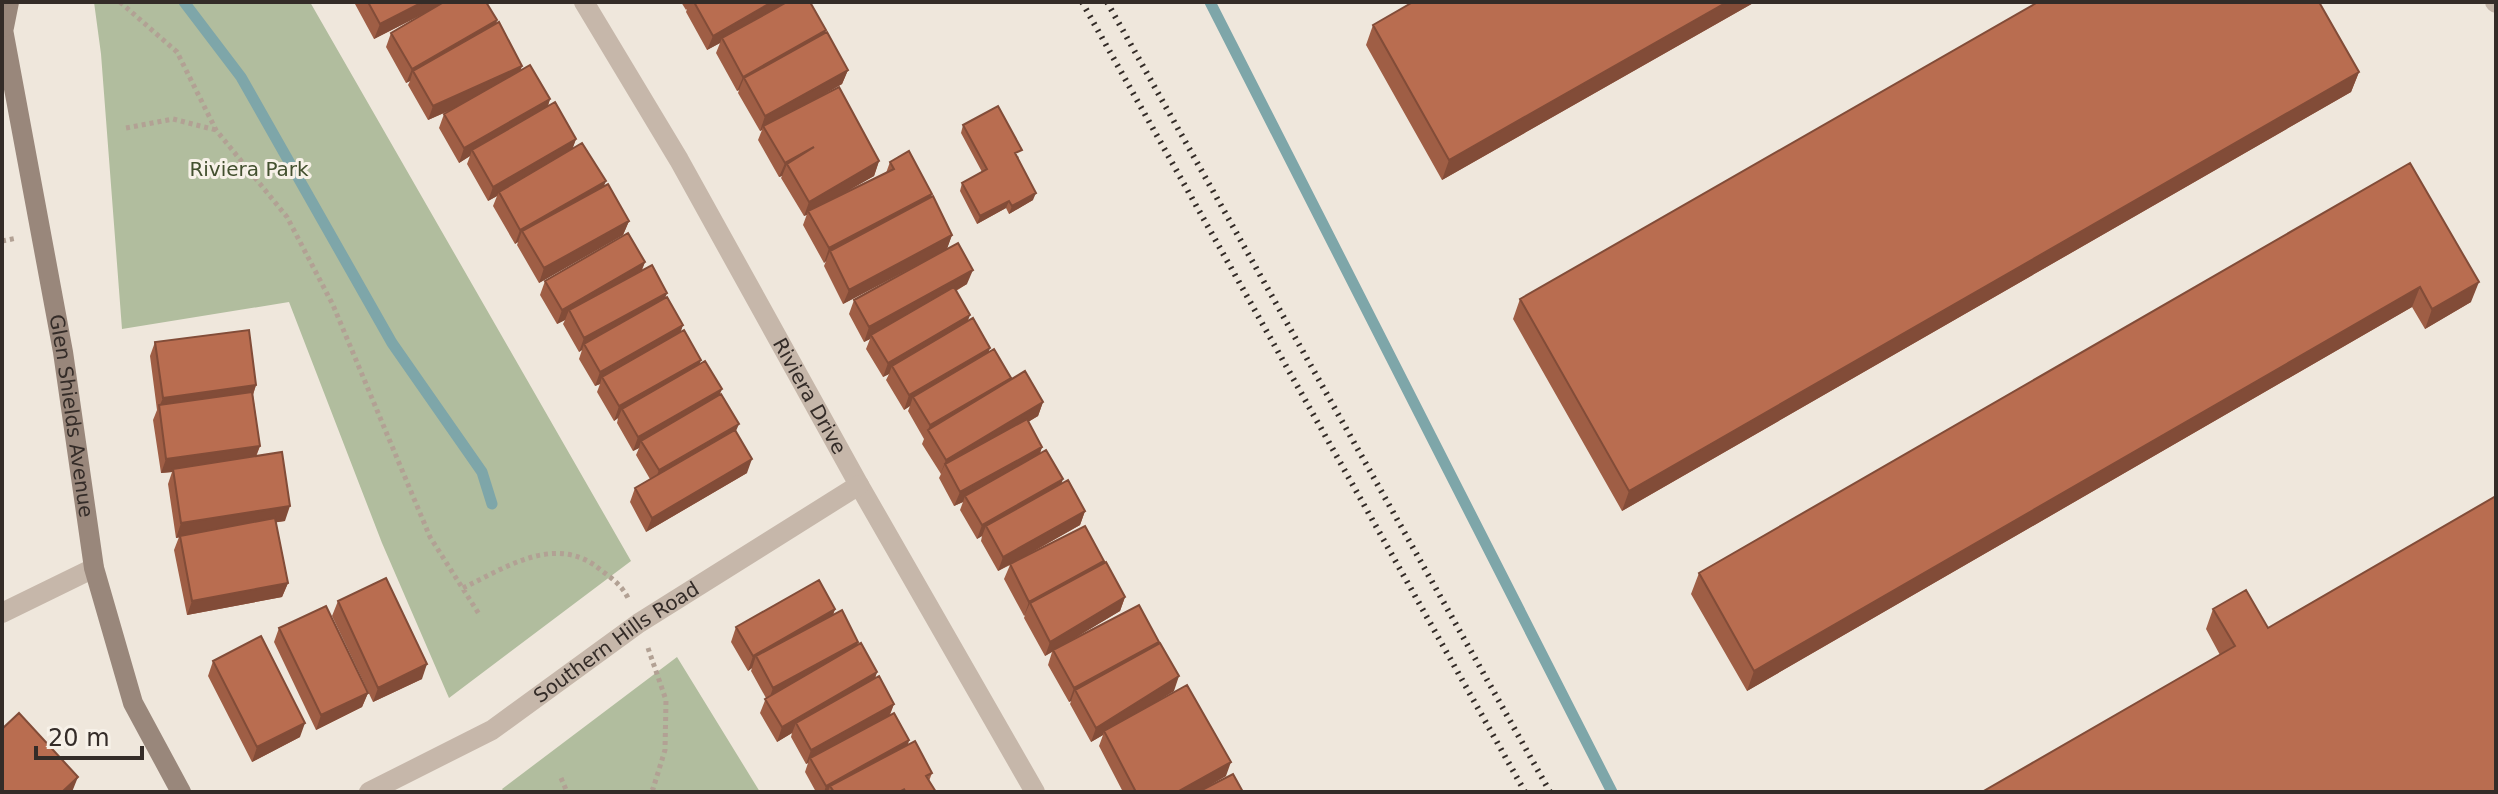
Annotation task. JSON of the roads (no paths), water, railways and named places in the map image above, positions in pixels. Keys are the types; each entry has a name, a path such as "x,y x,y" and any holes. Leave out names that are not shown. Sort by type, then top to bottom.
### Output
{"street":[{"name":"Glen Shields Avenue","path":"9,2 3,26 63,352 94,568 133,703 181,792"},
{"name":"Riviera Drive","path":"584,2 679,160 859,485 1035,792"},
{"name":"Southern Hills Road","path":"369,792 492,730 639,623 859,485"},
{"path":"2,613 94,568"}],"waterway":[{"path":"184,2 241,77 392,343 482,472 492,504"},
{"path":"1210,2 1612,792"}],"railway":[{"path":"1082,2 1525,792"},
{"path":"1107,2 1550,792"}],"park label":[{"name":"Riviera Park","path":"249,169"}]}
